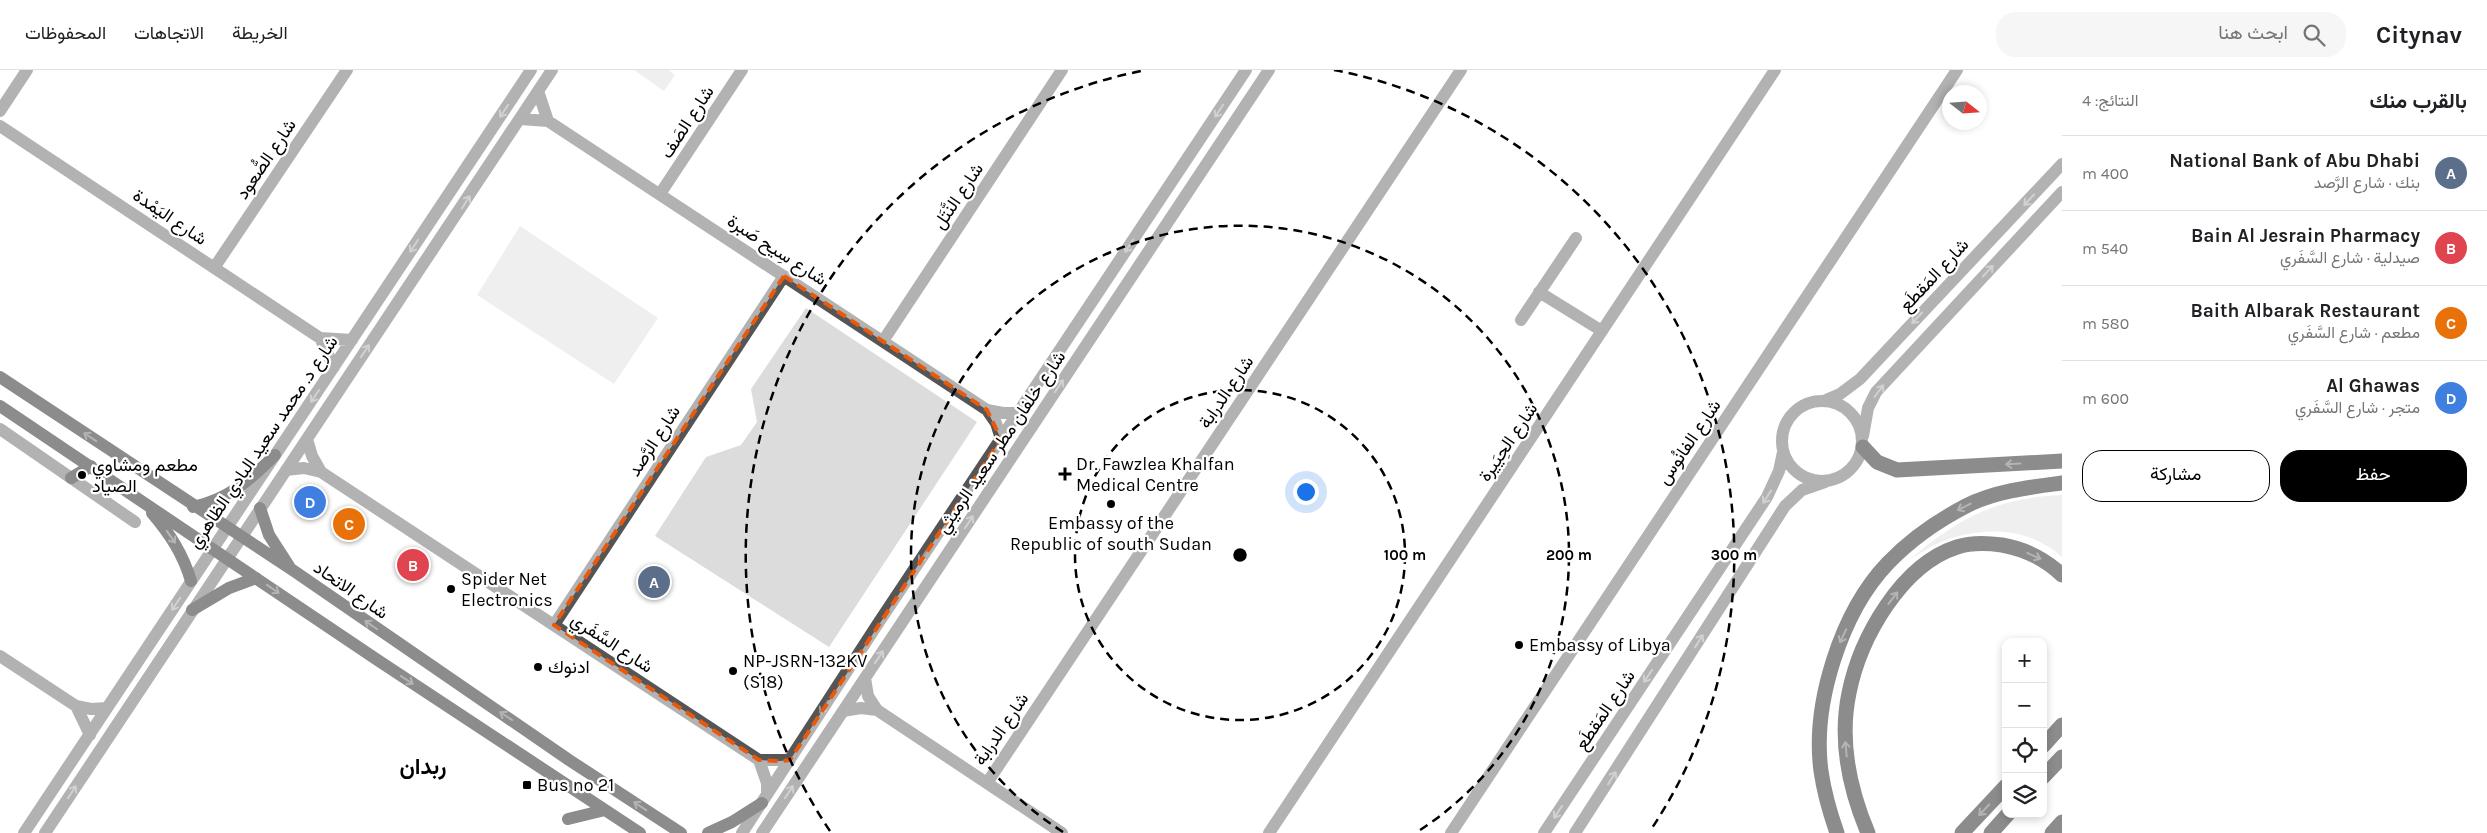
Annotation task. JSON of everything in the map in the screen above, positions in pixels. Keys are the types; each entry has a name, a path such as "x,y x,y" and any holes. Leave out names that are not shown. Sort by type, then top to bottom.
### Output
{"highway":[{"path":"1863,441 1877,462 1897,470 2062,461"},
{"path":"1837,833 1828,807 1821,770 1820,728 1827,687 1838,646 1864,596 1886,564 1925,529 1968,504 2020,489 2062,483"},
{"path":"1868,833 1854,797 1848,768 1844,732 1849,693 1860,654 1878,617 1903,586 1927,562 1958,546 1985,543 2016,548 2048,562 2062,575"},
{"path":"2047,742 2062,725"},
{"path":"2047,773 2062,757"},
{"path":"1962,833 2002,790"},
{"path":"1990,833 2004,818"},
{"path":"2052,833 2062,822"}],"main road":[{"name":"شارع الاتحاد","path":"0,377 193,507 294,571 569,760 681,833"},
{"path":"0,406 640,833"},
{"path":"193,507 221,498 242,487 275,455"},
{"path":"70,478 92,466"},
{"path":"140,499 175,542 187,566 191,581"},
{"path":"260,508 269,535 294,571"},
{"path":"192,610 229,588 256,578"},
{"path":"708,833 732,822 765,799"},
{"path":"568,819 605,810"}],"street":[{"path":"0,112 28,70"},
{"name":"شارع الصُّعود","path":"214,268 346,70"},
{"name":"شارع د. محمد سعيد البادي الظاهري","path":"24,833 531,70"},
{"name":"شارع د. محمد سعيد البادي الظاهري","path":"45,833 226,558 390,313 426,263 552,70"},
{"name":"شارع الصَف","path":"660,194 742,70"},
{"name":"شارع النَّتَل","path":"883,341 1062,70"},
{"name":"شارع خلفان مطر سعيد الرميثي","path":"742,833 877,625 1246,70"},
{"name":"شارع خلفان مطر سعيد الرميثي","path":"762,833 1270,70"},
{"name":"شارع الدرابة","path":"987,783 1461,70"},
{"name":"شارع الحِيَيرة","path":"1269,833 1775,70"},
{"name":"شارع الفانُوس","path":"1450,833 1951,72"},
{"path":"538,91 548,121"},
{"name":"شارع سِيح صَبرة","path":"520,119 548,121 987,410 996,423 1001,439"},
{"name":"شارع اليَمْدة","path":"0,126 320,338 352,340"},
{"name":"شارع المَقطَع","path":"1826,400 1840,394 1860,380 2062,164"},
{"name":"شارع المَقطَع","path":"1863,441 1868,408 1876,392 2062,192"},
{"path":"1521,320 1576,238"},
{"name":"شارع الرَّصد","path":"554,625 784,276"},
{"path":"1540,292 1602,332"},
{"path":"377,302 386,304 390,313"},
{"path":"320,338 334,367"},
{"path":"1575,833 1785,506 1802,490 1836,480 1854,467 1863,441 1860,425 1846,408 1826,400 1810,403 1795,411 1784,430 1783,452 1788,462 1803,477 1825,482"},
{"name":"شارع سِيح صَبرة","path":"987,410 1002,413 1019,413"},
{"path":"0,429 135,522"},
{"path":"307,439 312,456 321,472"},
{"name":"شارع المَقطَع","path":"1544,833 1766,497 1776,480 1783,452"},
{"name":"شارع السَّفَري","path":"286,470 304,468 321,472 758,760"},
{"path":"877,625 889,628 893,636"},
{"path":"0,656 76,706 91,709 107,708"},
{"path":"865,678 868,696 877,710 1062,833"},
{"path":"76,706 90,735"},
{"path":"843,711 861,708 877,710"},
{"path":"765,799 767,783 758,760 790,760"}],"highlighted area":[{"path":"784,276 987,410 1001,439 790,760 759,760 554,625"}],"shaded area":[{"path":"634,70 668,70 675,75 664,91"},
{"path":"520,226 658,318 614,384 477,295"},
{"path":"806,308 977,422 829,647 655,536 706,457 741,445 757,422 751,389"},
{"path":"2062,495 2062,557 2049,547 2019,534 1987,532 1955,537 1939,543 1909,560 1945,533 1980,513 2017,501"}],"place":[{"name":"Dr. Fawzlea Khalfan Medical Centre","path":"1065,474"},
{"name":"مطعم ومشاوي الصياد","path":"82,475"},
{"name":"Al Ghawas","path":"310,502"},
{"name":"Embassy of the Republic of south Sudan","path":"1111,504"},
{"name":"Baith Albarak Restaurant","path":"349,524"},
{"name":"Bain Al Jesrain Pharmacy","path":"413,565"},
{"name":"National Bank of Abu Dhabi","path":"654,582"},
{"name":"Spider Net Electronics","path":"451,589"},
{"name":"Embassy of Libya","path":"1519,645"},
{"name":"ادنوك","path":"538,667"},
{"name":"NP-JSRN-132KV (S18)","path":"733,671"},
{"name":"Bus no 21","path":"527,785"}],"district":[{"name":"ربدان","path":"423,766"}]}
